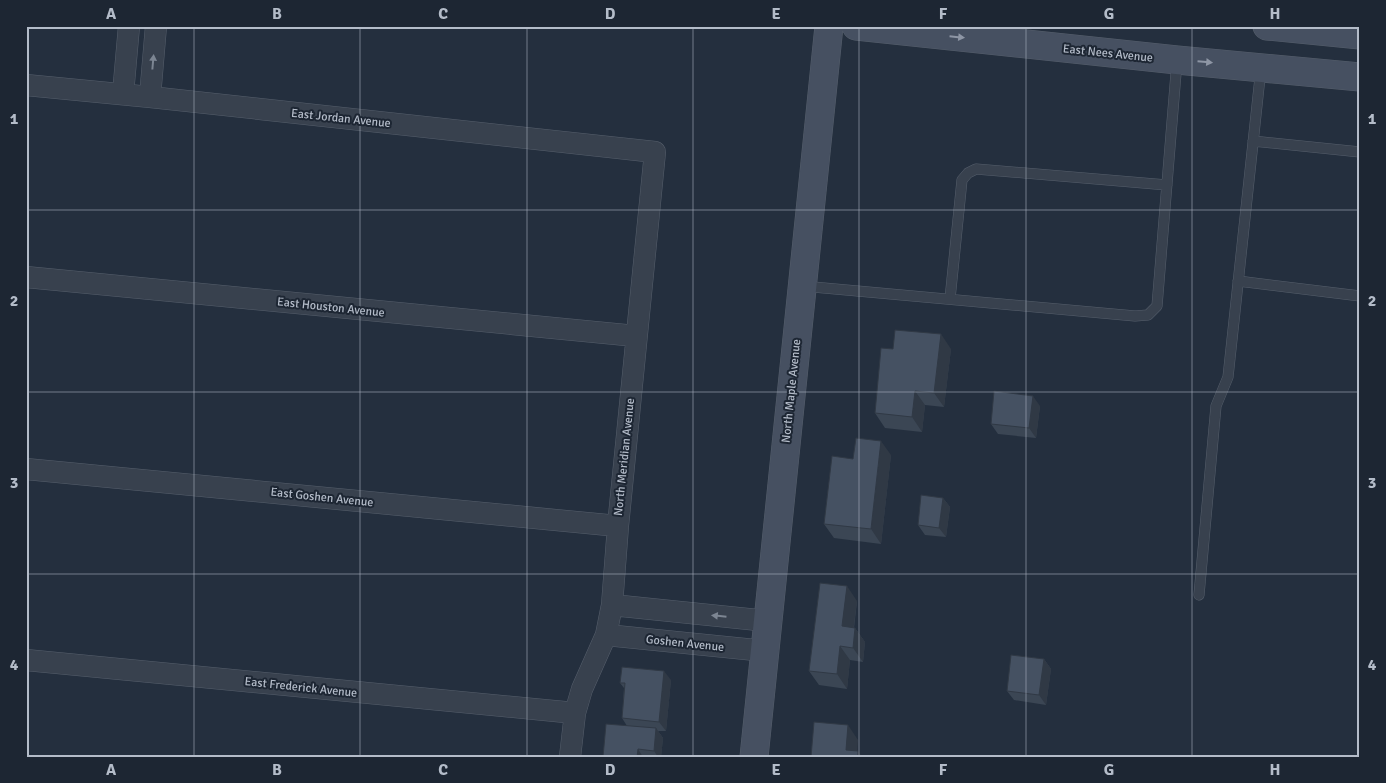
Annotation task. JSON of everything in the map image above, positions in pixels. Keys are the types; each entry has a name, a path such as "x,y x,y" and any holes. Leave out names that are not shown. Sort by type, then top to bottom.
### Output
{"street":[{"path":"123,94 128,26"},
{"path":"150,97 156,26"},
{"name":"North Maple Avenue","path":"754,757 829,26"},
{"name":"East Nees Avenue","path":"856,26 1177,60 1360,77"},
{"path":"1267,26 1358,32"},
{"name":"East Jordan Avenue","path":"26,85 655,152"},
{"name":"North Meridian Avenue","path":"570,757 575,713 582,689 606,635 612,605 636,336 655,152"},
{"name":"East Houston Avenue","path":"26,278 636,336"},
{"name":"East Goshen Avenue","path":"26,469 618,526"},
{"path":"612,605 768,621"},
{"name":"Goshen Avenue","path":"606,635 765,651"},
{"name":"East Frederick Avenue","path":"26,660 575,713"}],"lane":[{"path":"802,286 1135,316 1148,315 1157,306 1177,60"},
{"path":"1199,595 1216,406 1228,377 1261,67"},
{"path":"1253,141 1360,152"},
{"path":"950,299 962,180 968,173 976,169 1167,185"},
{"path":"1238,281 1360,296"}],"building":[{"path":"895,330 941,334 934,393 915,391 912,417 875,413 881,348 893,349"},
{"path":"994,391 1033,396 1029,428 991,424"},
{"path":"856,438 881,441 871,529 824,524 832,456 853,459"},
{"path":"921,495 943,498 939,528 918,525"},
{"path":"820,583 847,586 842,626 855,628 853,648 840,646 837,674 809,671"},
{"path":"1011,655 1044,659 1039,695 1007,691"},
{"path":"622,667 664,671 659,722 622,718 625,683 620,683"},
{"path":"814,722 848,725 846,750 858,751 858,757 811,757"},
{"path":"606,724 656,728 654,751 638,749 637,757 603,757"}]}
